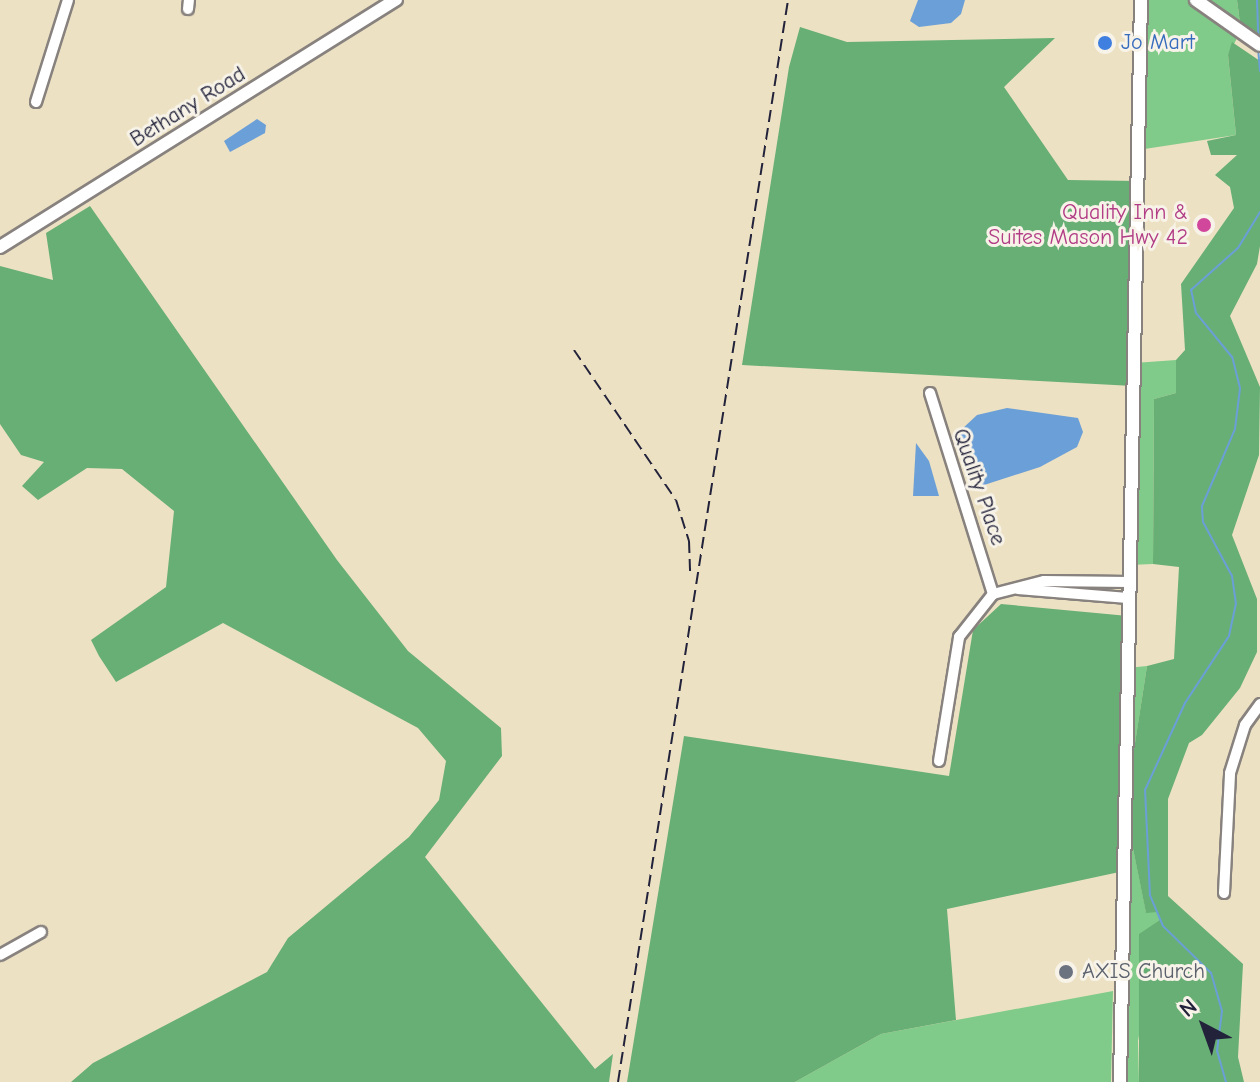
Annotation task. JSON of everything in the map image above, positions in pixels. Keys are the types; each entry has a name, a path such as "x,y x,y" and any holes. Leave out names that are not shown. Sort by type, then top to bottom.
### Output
{"main road":[{"name":"Bethany Road","path":"0,247 396,0"},
{"path":"1120,1082 1141,0"},
{"path":"1140,19 1147,0"},
{"path":"1196,0 1260,45"}],"street":[{"path":"36,102 68,0"},
{"name":"Quality Place","path":"930,393 993,594"},
{"path":"939,761 959,637 993,594 1044,581 1129,582"},
{"path":"1012,588 1128,598"},
{"path":"1224,893 1230,773 1245,725 1260,704"},
{"path":"0,955 41,932"}],"green space":[{"path":"1143,0 1237,0 1241,31 1228,55 1236,135 1138,150"},
{"path":"1237,0 1260,0 1260,45 1241,31"},
{"path":"800,27 847,42 1055,38 1004,87 1068,180 1138,181 1133,386 742,365 789,67"},
{"path":"1232,42 1260,61 1260,246 1257,264 1230,316 1260,387 1259,455 1232,535 1257,599 1257,652 1240,688 1202,735 1189,743 1168,799 1168,896 1243,964 1238,1057 1244,1082 1139,1082 1139,934 1160,920 1157,912 1146,913 1126,814 1124,871 947,909 956,1020 881,1034 795,1082 627,1082 684,736 949,776 973,630 1001,604 1128,616 1126,801 1147,666 1174,659 1179,567 1153,564 1154,399 1176,393 1176,360 1185,350 1181,284 1234,208 1230,187 1215,175 1237,155 1211,155 1207,141 1236,135 1228,55"},
{"path":"90,206 337,560 408,651 501,728 502,756 425,857 595,1069 613,1054 609,1082 71,1082 93,1063 267,972 288,938 409,837 439,800 446,761 418,728 223,623 116,682 99,656 91,640 166,587 174,511 122,469 87,468 38,500 22,486 44,462 21,455 0,424 0,266 53,280 46,233"},
{"path":"1176,360 1176,393 1154,399 1153,564 1129,565 1134,363"},
{"path":"1147,666 1125,809 1146,912 1157,912 1160,920 1138,1041 1139,1082 1120,1082 1127,668"},
{"path":"1113,991 1111,1082 795,1082 881,1034"}],"water":[{"path":"918,0 965,0 961,14 951,23 919,27 910,21"},
{"path":"257,119 266,125 265,133 230,152 224,141"},
{"path":"1007,408 1078,418 1083,432 1077,447 1040,467 981,486 966,469 958,445 961,430 977,415"},
{"path":"916,443 929,461 939,496 913,496"}],"waterway":[{"path":"1257,0 1258,37"},
{"path":"1258,48 1260,71"},
{"path":"1226,1082 1217,1051 1222,1011 1211,973 1163,926 1150,895 1145,790 1185,703 1229,636 1236,604 1232,576 1203,522 1202,506 1235,429 1240,388 1232,357 1196,313 1191,290 1238,248 1260,212"}],"railway":[{"path":"618,1082 788,0"},
{"path":"574,350 676,500 689,541 690,572"}],"place":[{"name":"Jo Mart","path":"1105,43"},
{"name":"Quality Inn & Suites Mason Hwy 42","path":"1204,225"},
{"name":"AXIS Church","path":"1066,972"}]}
